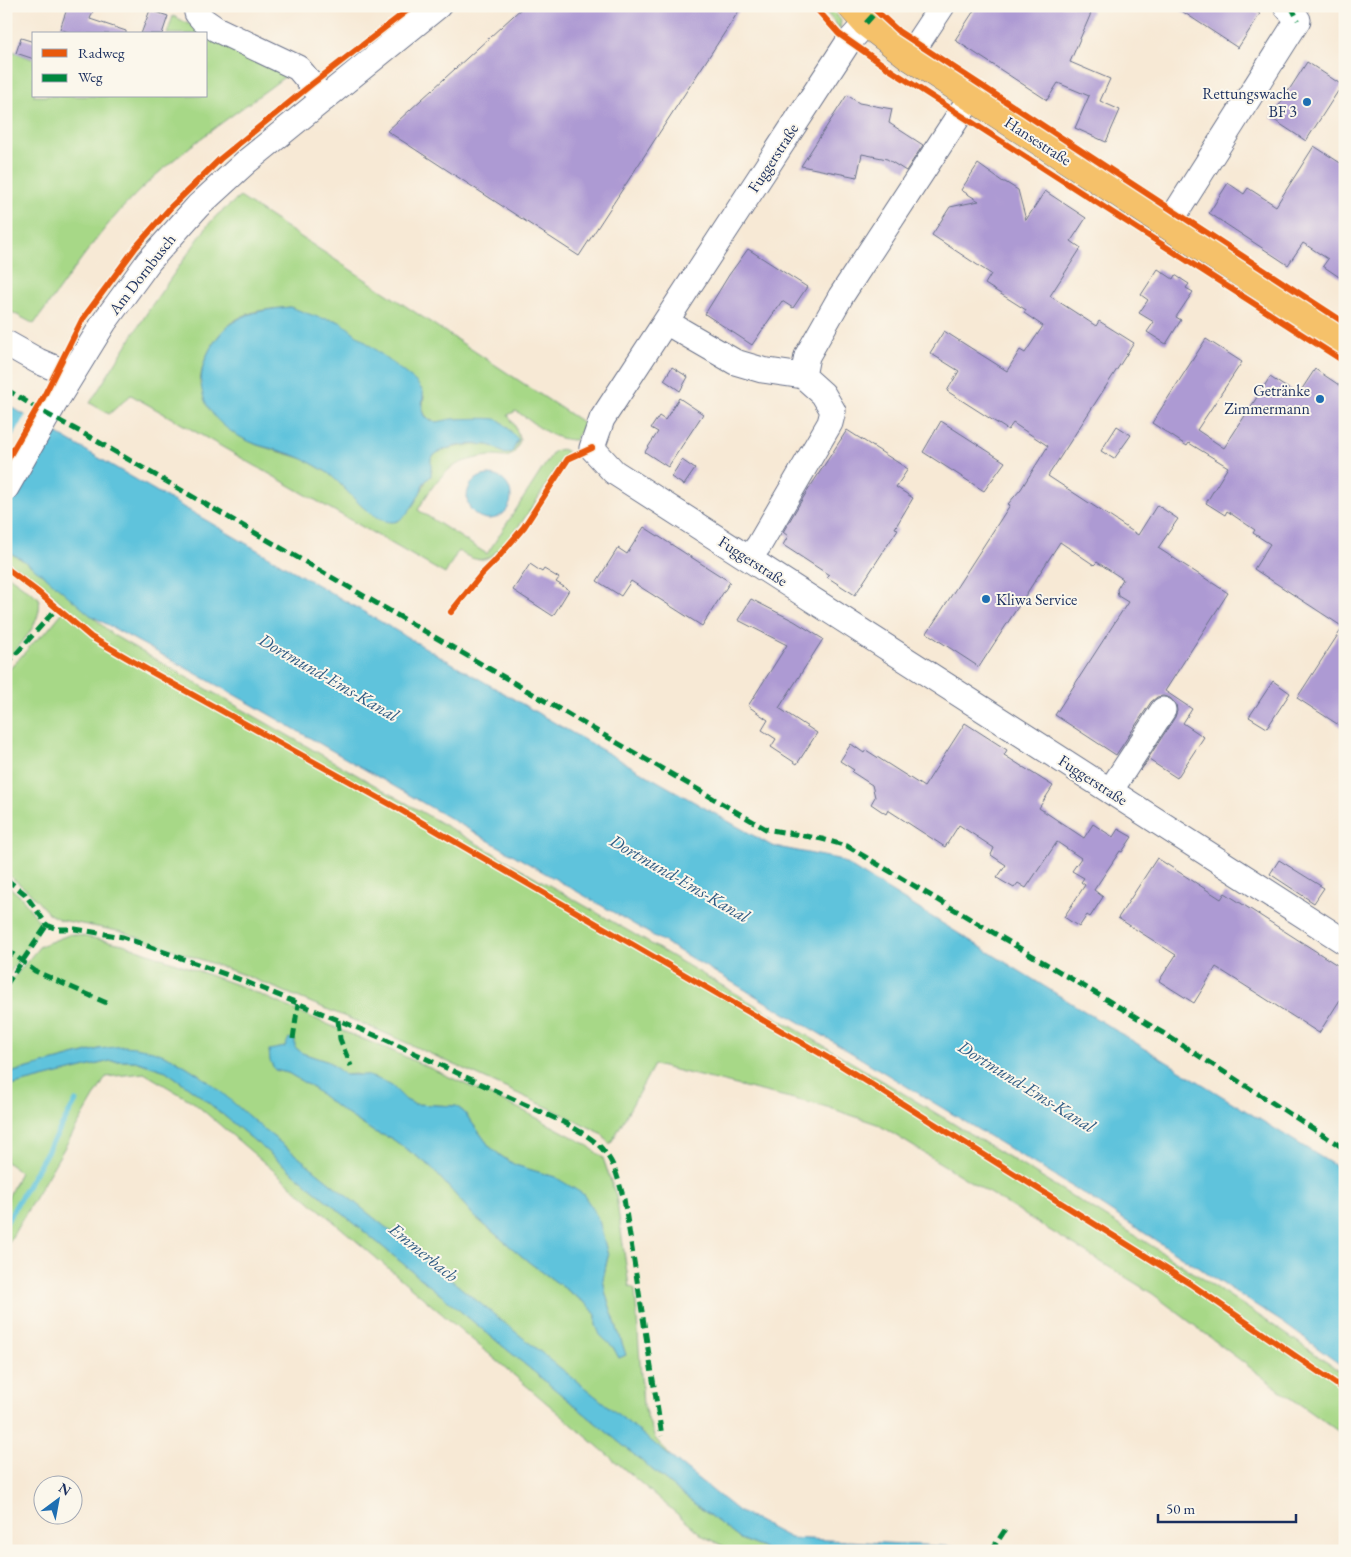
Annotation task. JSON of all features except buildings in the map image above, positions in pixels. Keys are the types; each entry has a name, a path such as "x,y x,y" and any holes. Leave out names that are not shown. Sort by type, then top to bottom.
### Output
{"main road":[{"name":"Hansestraße","path":"859,14 909,56 1345,341"}],"street":[{"path":"196,6 197,13 203,20 216,29 298,68 324,99"},
{"name":"Am Dornbusch","path":"6,488 54,404 105,321 149,260 198,206 246,162 438,6"},
{"path":"909,56 942,6"},
{"path":"1168,225 1292,13"},
{"name":"Fuggerstraße","path":"859,14 847,44 602,419 592,448 614,472 1345,942"},
{"path":"803,376 807,356 841,296 971,97"},
{"path":"666,322 735,362 762,370 803,376 823,394 833,411 830,423 759,545 749,558"},
{"path":"6,343 38,361 71,376"},
{"path":"1110,791 1163,710"}],"green space":[{"path":"821,6 827,6 841,20 840,29"},
{"path":"173,16 205,32 168,32"},
{"path":"208,34 285,72 287,75 191,146 137,193 109,223 83,256 34,324 6,309 6,48 32,59 32,98 208,98"},
{"path":"240,197 585,424 575,440 566,439 550,434 516,411 508,415 515,426 520,440 513,454 506,457 494,456 460,463 444,474 430,491 418,510 487,554 554,451 562,449 567,452 517,529 494,554 484,559 477,559 458,551 445,574 131,395 109,414 90,403 152,305 217,215","holes":["290,307 320,319 424,396 423,411 431,420 439,422 470,419 503,423 518,440 512,452 506,454 488,445 466,446 440,451 431,459 432,471 422,490 350,493 330,474 304,459 257,445 239,436 200,385 204,363 214,342 238,318 258,311"]},
{"path":"6,551 48,578 113,635 634,934 841,1056 1096,1211 1247,1308 1345,1375 1345,1436 1281,1391 1153,1294 877,1124 827,1107 654,1065 610,1145 601,1133 558,1112 387,1034 244,975 123,932 61,920 49,914 28,891 6,873 6,673 35,641 47,631 66,608 45,587 6,561"},
{"path":"6,574 39,598 39,607 35,624 6,660"},
{"path":"6,884 22,898 40,923 36,935 6,978"},
{"path":"71,934 123,944 240,986 388,1049 522,1110 586,1144 603,1158 616,1196 629,1286 635,1289 643,1405 655,1438 673,1459 261,1127 200,1075 174,1059 99,1049 6,1074 6,987 40,946","holes":["289,1042 302,1053 329,1062 345,1075 355,1074 392,1086 406,1100 414,1104 456,1106 464,1112 490,1147 501,1156 515,1165 555,1177 593,1209 600,1224 608,1256 603,1279 606,1295 626,1355 619,1358 596,1325 596,1315 589,1306 530,1263 475,1217 430,1166 391,1138 374,1132 338,1108 310,1086 288,1073 275,1070 269,1051 285,1047"]},
{"path":"110,1061 135,1061 166,1071 199,1095 678,1491 740,1539 770,1551 733,1551 703,1536 193,1102 144,1073 106,1077 6,1247 6,1202 20,1172 6,1162 6,1087"}],"water":[{"path":"290,307 320,318 342,323 416,382 423,391 423,411 427,418 433,422 476,418 499,420 518,440 512,452 506,454 491,446 474,444 450,448 436,454 431,458 431,476 423,484 413,505 403,518 394,522 375,517 325,471 292,455 258,445 229,430 208,408 203,395 201,381 203,365 210,349 226,328 244,316 265,310"},
{"name":"Dortmund-Ems-Kanal","path":"6,404 567,730 772,846 838,859 1345,1172 1345,1368 1282,1322 1081,1192 832,1041 618,915 251,704 90,615 46,577 20,558 6,551"},
{"path":"493,475 505,481 510,488 510,506 505,513 498,518 485,519 473,513 468,506 467,493 473,481 480,476"},
{"path":"289,1038 295,1040 295,1047 302,1053 329,1062 345,1075 365,1075 378,1079 392,1086 406,1100 414,1104 456,1106 464,1112 490,1147 501,1156 515,1165 555,1177 583,1194 600,1224 608,1256 603,1279 606,1295 626,1355 619,1358 613,1347 600,1335 596,1325 596,1315 589,1306 530,1263 475,1217 430,1166 391,1138 374,1132 338,1108 310,1086 288,1073 275,1070 270,1061 269,1050 285,1047"},
{"path":"123,1046 144,1049 163,1055 181,1063 198,1074 261,1127 738,1511 790,1538 978,1548 984,1551 770,1551 740,1539 678,1491 199,1095 166,1071 135,1061 110,1061 6,1087 6,1074 99,1049"}],"pier":[{"path":"27,413 53,429 6,512 6,449"}],"waterway":[{"path":"6,1223 76,1101"}],"marked path":[{"path":"1291,6 1298,20"},
{"path":"866,23 876,12"},
{"path":"6,389 766,829 822,839 847,846 1163,1033 1345,1149"},
{"path":"6,665 57,608"},
{"path":"6,879 25,894 47,925 57,929 75,929 123,937 244,981 384,1039 565,1123 598,1144 612,1164 624,1199 662,1436"},
{"path":"6,985 47,925"},
{"path":"6,949 35,971 109,1004"},
{"path":"293,1039 298,1004"},
{"path":"338,1020 340,1039 351,1066"},
{"path":"991,1551 1005,1530"}],"cycle path":[{"path":"6,462 43,398 82,320 136,247 171,207 220,159 312,84 413,6"},
{"path":"814,6 839,34 892,71 1345,362"},
{"path":"871,6 898,31 1345,323"},
{"path":"451,612 524,527 568,459 592,448"},
{"path":"6,568 91,637 397,808 842,1066 1192,1285 1345,1390"}],"place":[{"name":"Rettungswache BF 3","path":"1307,102"},
{"name":"Getränke Zimmermann","path":"1320,399"},
{"name":"Kliwa Service","path":"986,599"}],"water label":[{"name":"Emmerbach","path":"424,1252"}]}
